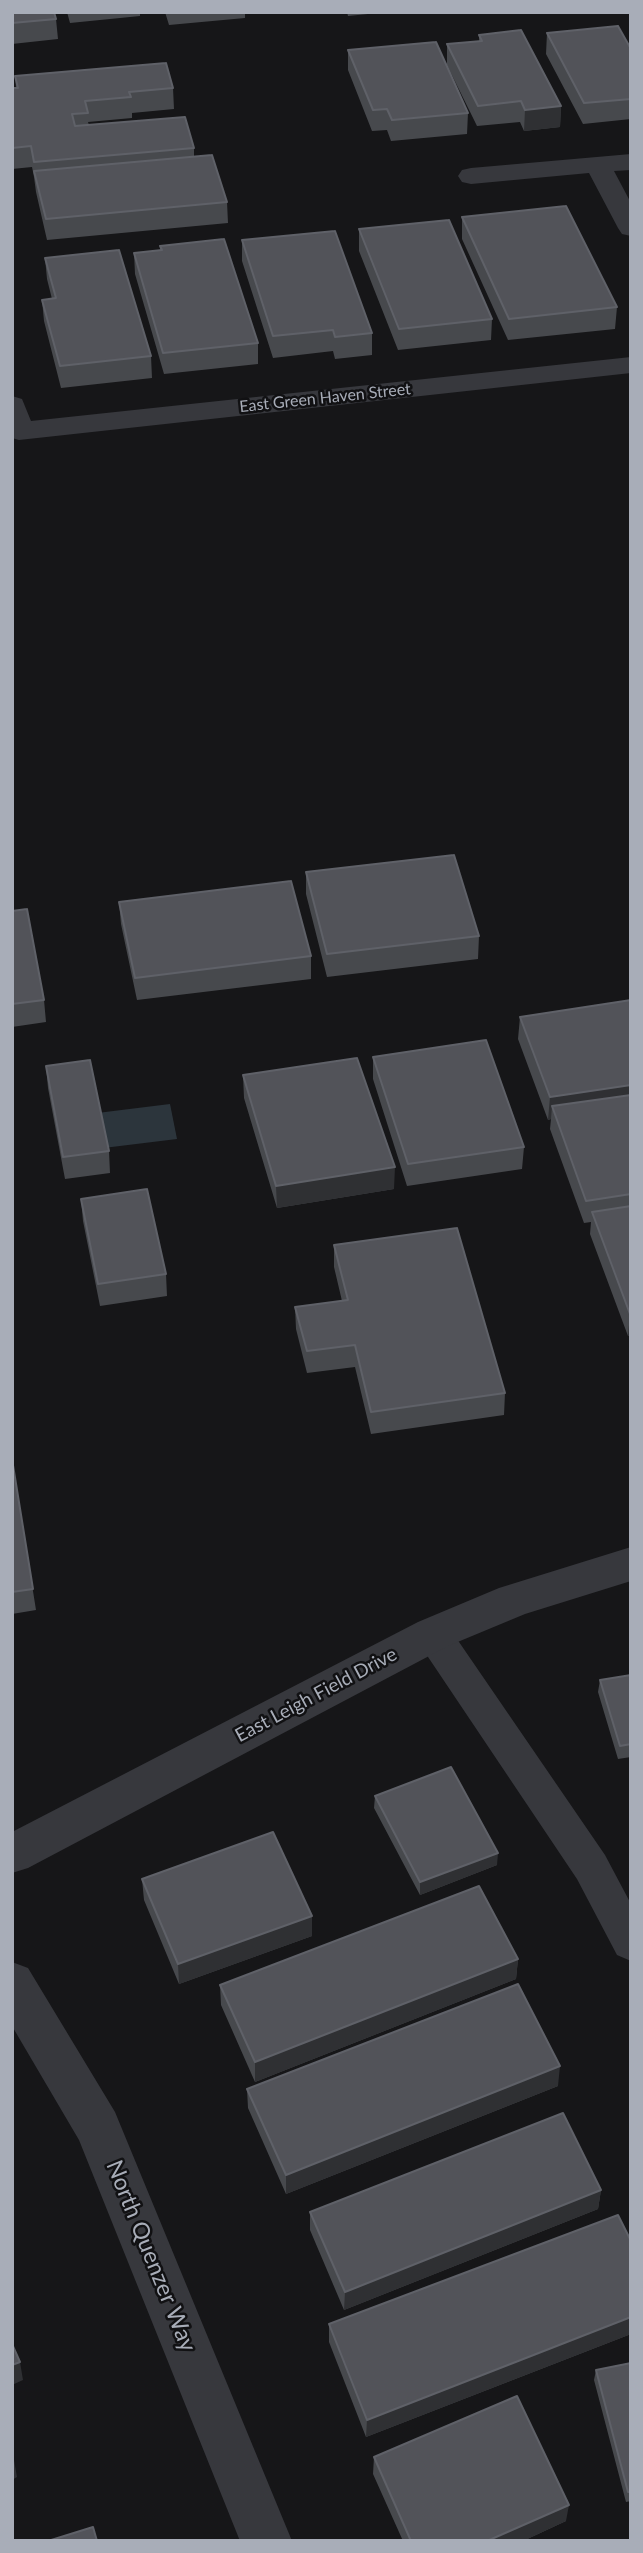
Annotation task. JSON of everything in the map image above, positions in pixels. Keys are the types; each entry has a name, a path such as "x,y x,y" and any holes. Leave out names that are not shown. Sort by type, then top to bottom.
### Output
{"street":[{"path":"471,176 631,162"},
{"path":"598,166 631,228"},
{"name":"East Green Haven Street","path":"14,423 631,365"},
{"name":"East Leigh Field Drive","path":"12,1854 433,1634 514,1600 631,1564"},
{"name":"North Quenzer Way","path":"12,1983 98,2128 266,2541"}],"lane":[{"path":"433,1634 591,1867 631,1942"}],"shaded area":[{"path":"170,1104 177,1139 79,1151 73,1116"}],"building":[{"path":"12,12 54,12 56,19 12,23"},
{"path":"618,26 631,49 631,99 584,103 547,33"},
{"path":"521,30 561,106 525,110 521,101 478,106 447,44 482,41 479,35"},
{"path":"436,42 468,113 392,120 387,109 373,110 348,50"},
{"path":"166,63 173,88 129,92 131,97 85,101 88,113 72,114 75,126 185,117 194,148 34,162 31,146 12,148 12,88 18,88 15,76"},
{"path":"212,155 227,202 46,219 34,171"},
{"path":"566,206 617,307 509,319 462,217"},
{"path":"449,220 492,319 399,329 359,229"},
{"path":"335,231 372,333 335,337 333,330 273,336 242,240"},
{"path":"224,239 258,343 163,353 134,253 162,250 160,246"},
{"path":"119,250 151,356 60,366 42,300 56,298 45,258"},
{"path":"454,855 479,936 327,954 306,872"},
{"path":"291,881 311,956 135,978 119,902"},
{"path":"27,909 44,1000 12,1004 12,911"},
{"path":"631,1000 631,1085 550,1097 520,1017"},
{"path":"486,1040 524,1147 408,1164 373,1057"},
{"path":"357,1058 395,1167 276,1186 243,1075"},
{"path":"90,1060 109,1151 63,1157 46,1066"},
{"path":"631,1095 631,1194 586,1201 552,1106"},
{"path":"147,1189 166,1274 98,1284 81,1199"},
{"path":"631,1206 631,1313 630,1314 592,1212"},
{"path":"457,1228 505,1393 371,1412 355,1345 307,1351 295,1307 348,1300 334,1245"},
{"path":"12,1459 33,1589 12,1592"},
{"path":"631,1675 631,1744 620,1746 600,1680"},
{"path":"451,1767 498,1853 420,1882 375,1796"},
{"path":"273,1832 312,1916 178,1964 142,1879"},
{"path":"479,1886 518,1959 255,2062 220,1985"},
{"path":"518,1984 560,2066 286,2175 247,2089"},
{"path":"563,2113 601,2190 345,2292 310,2212"},
{"path":"618,2215 631,2241 631,2317 367,2420 329,2324"},
{"path":"12,2344 20,2362 12,2365"},
{"path":"631,2363 631,2492 628,2492 596,2370"},
{"path":"517,2396 569,2505 487,2541 411,2541 374,2457"},
{"path":"93,2527 97,2541 48,2541"}]}
